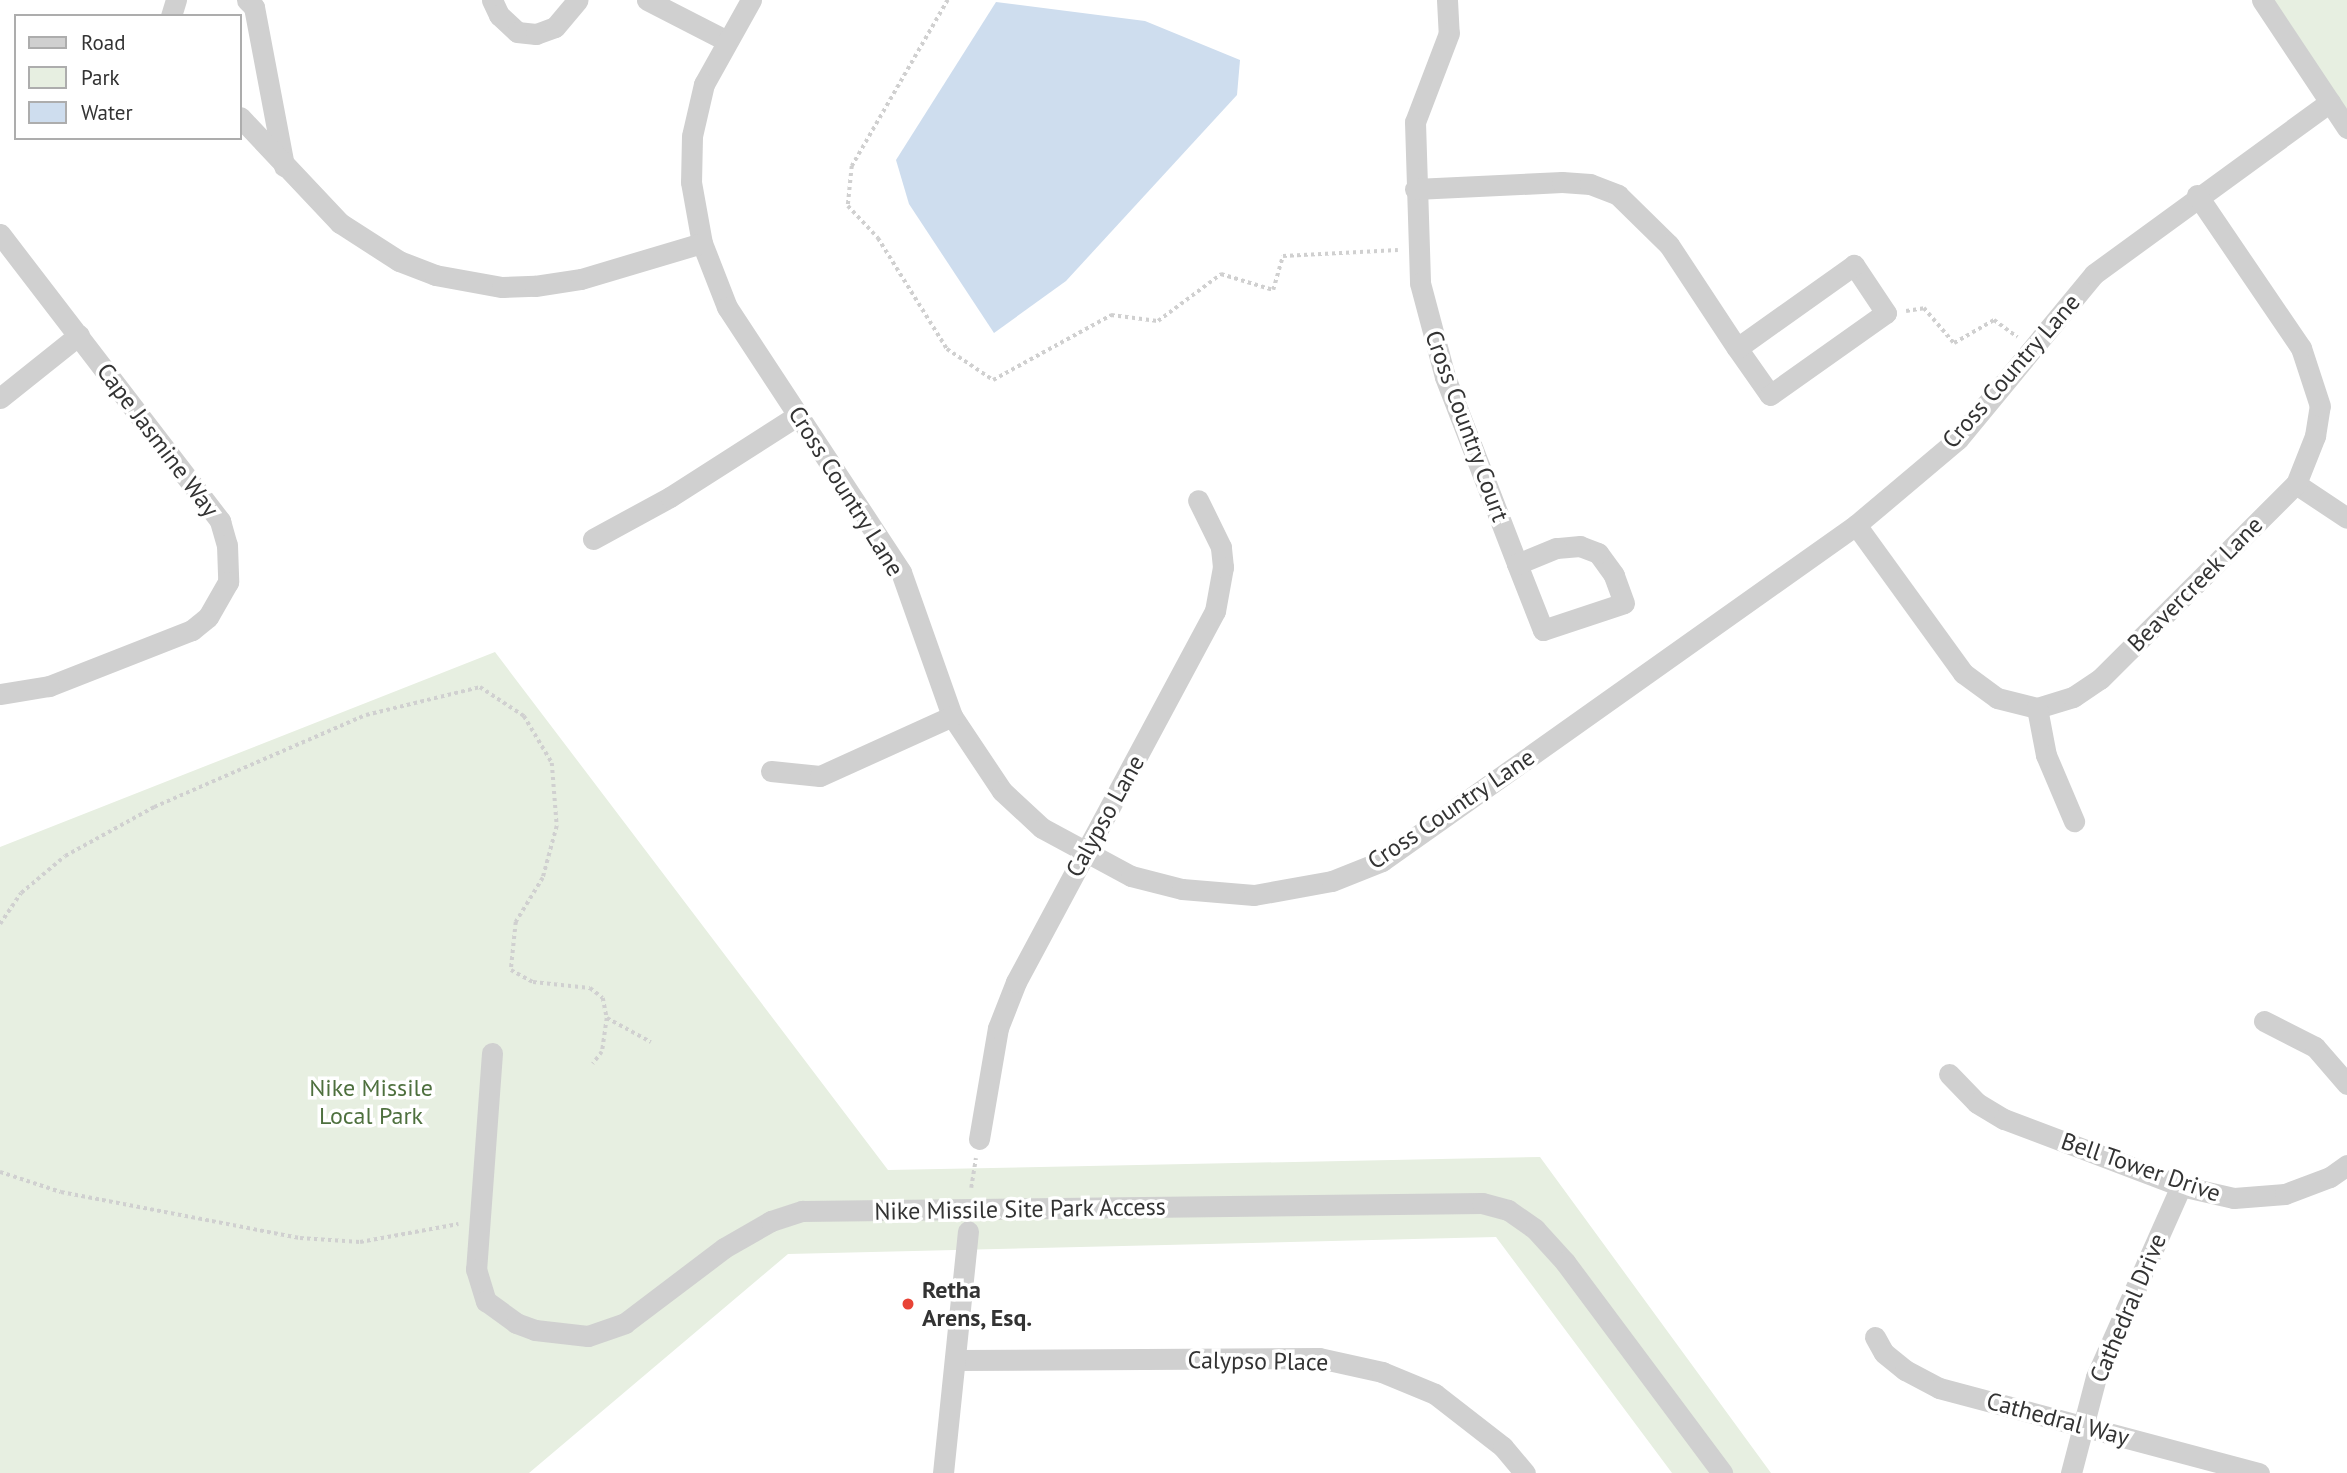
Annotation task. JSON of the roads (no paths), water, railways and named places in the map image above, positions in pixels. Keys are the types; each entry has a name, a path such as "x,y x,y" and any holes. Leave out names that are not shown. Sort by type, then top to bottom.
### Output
{"street":[{"path":"247,0 254,7 285,168"},
{"path":"492,0 499,15 517,32 536,34 555,27 578,0"},
{"path":"647,0 725,40"},
{"name":"Cross Country Lane","path":"751,0 725,40 704,84 692,136 691,182 702,243 727,307 901,572 952,716 1002,791 1042,828 1130,876 1182,889 1254,895 1332,881 1382,861 1856,525 1958,439 2094,274 2197,195 2330,102"},
{"name":"Cross Country Court","path":"1447,0 1449,33 1415,122 1420,284 1445,377 1517,564 1544,630 1624,603 1614,575 1598,553 1556,548 1517,564"},
{"path":"2262,0 2347,128"},
{"path":"242,119 285,168 340,223 400,261 464,280 502,287 580,279 702,243"},
{"path":"1415,189 1562,182 1590,184 1618,195 1669,245 1737,348 1770,395 1886,313 1854,265 1737,348"},
{"name":"Beavercreek Lane","path":"2037,708 2073,697 2101,679 2296,484 2315,436 2320,406 2311,369 2197,195"},
{"name":"Cape Jasmine Way","path":"0,234 220,521 227,545 228,582 208,617 192,630 49,687 0,694"},
{"path":"0,398 79,335"},
{"path":"593,539 670,497 798,415"},
{"path":"2296,484 2347,518"},
{"name":"Calypso Lane","path":"979,1139 998,1028 1036,939 1215,611 1223,567 1221,547 1198,500"},
{"path":"1856,525 1963,673 1997,698 2037,708 2046,755 2074,821"},
{"path":"771,771 820,776 952,716"},
{"path":"2263,1021 2315,1047 2347,1084"},
{"name":"Nike Missile Site Park Access","path":"492,1053 476,1269 486,1301 516,1323 535,1330 588,1336 625,1323 724,1248 787,1215 967,1209 1458,1202 1508,1210 1535,1229 1565,1262 1721,1473"},
{"name":"Bell Tower Drive","path":"1949,1074 1977,1103 2004,1119 2181,1186 2234,1198 2285,1194 2347,1166"},
{"name":"Cathedral Drive","path":"2071,1473 2096,1377 2181,1186"},
{"path":"943,1473 968,1231"},
{"name":"Cathedral Way","path":"1875,1337 1884,1353 1905,1370 1939,1388 2259,1473"},
{"name":"Calypso Place","path":"955,1360 1319,1358 1382,1372 1435,1394 1503,1447 1525,1473"}],"water":[{"path":"996,2 1145,21 1240,60 1237,95 1066,281 994,333 909,204 896,160"}],"place":[{"name":"Retha Arens, Esq.","path":"908,1304"}],"park label":[{"name":"Nike Missile Local Park","path":"371,1102"}]}
